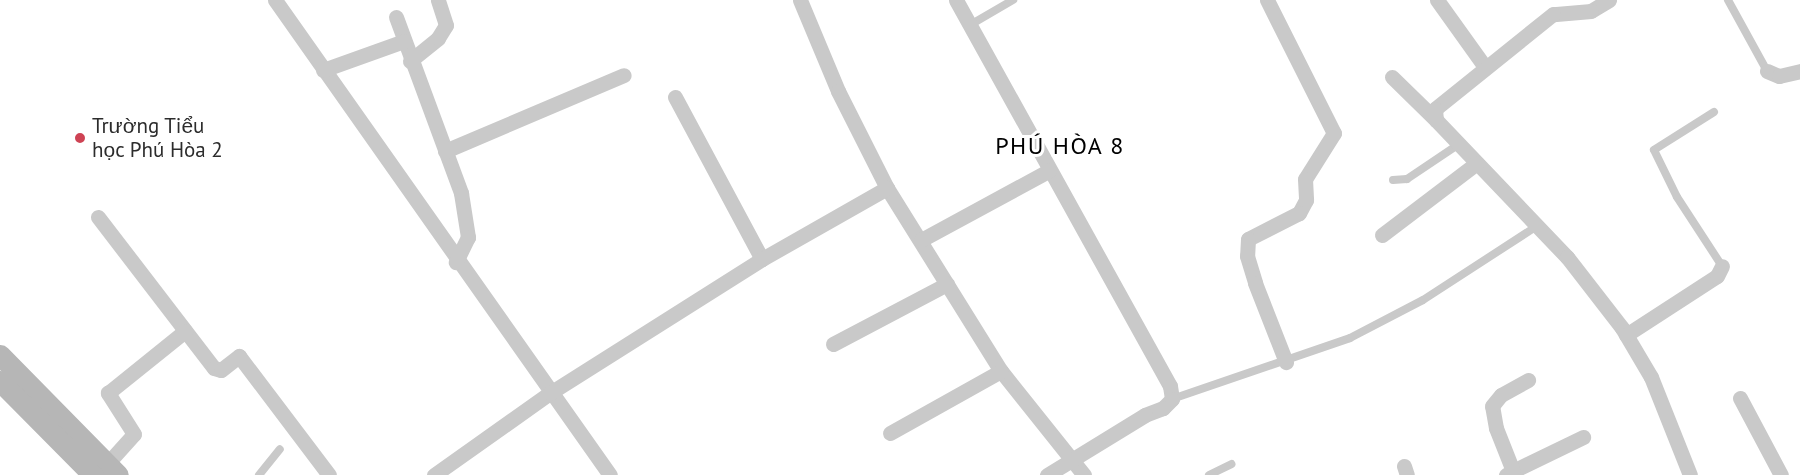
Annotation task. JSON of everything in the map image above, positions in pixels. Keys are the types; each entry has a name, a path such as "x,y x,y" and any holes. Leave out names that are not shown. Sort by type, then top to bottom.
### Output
{"main road":[{"path":"0,356 7,384 104,472"}],"street":[{"path":"275,0 456,262 610,475"},
{"path":"410,61 438,38 446,25 438,0"},
{"path":"800,0 838,91 887,188 1001,371 1083,475"},
{"path":"956,0 1048,171 1170,387 1172,399 1073,462 1047,475"},
{"path":"1268,0 1334,133 1305,179 1306,200 1299,213 1248,239 1249,265 1286,362"},
{"path":"1437,0 1485,67"},
{"path":"1437,120 1435,109 1562,6 1591,11 1609,0"},
{"path":"396,17 410,61 460,193 468,237 456,262"},
{"path":"323,70 404,41"},
{"path":"1767,71 1779,76 1800,71"},
{"path":"445,151 624,75"},
{"path":"1392,77 1437,120 1566,257 1626,335 1651,377 1690,475"},
{"path":"675,97 762,259"},
{"path":"1382,235 1477,163"},
{"path":"921,240 1048,171"},
{"path":"434,475 550,393 762,259 887,188"},
{"path":"98,218 217,370 239,356 329,475"},
{"path":"1626,335 1717,276 1722,266"},
{"path":"833,344 947,284"},
{"path":"104,472 134,434 111,402 111,389 185,331"},
{"path":"890,434 1001,371"},
{"path":"1528,380 1501,395 1492,406 1496,428 1510,473 1583,437"},
{"path":"1740,398 1781,475"}],"lane":[{"path":"970,25 1013,0"},
{"path":"1728,0 1767,71"},
{"path":"1714,112 1654,150 1677,196 1722,266"},
{"path":"1393,180 1407,179 1459,144"},
{"path":"1172,399 1286,362 1350,338 1423,300 1537,226"},
{"path":"259,475 280,449"},
{"path":"1209,475 1233,465"}],"place":[{"name":"Trường Tiểu học Phú Hòa 2","path":"80,138"}],"district":[{"name":"PHÚ HÒA 8","path":"1060,146"}]}
